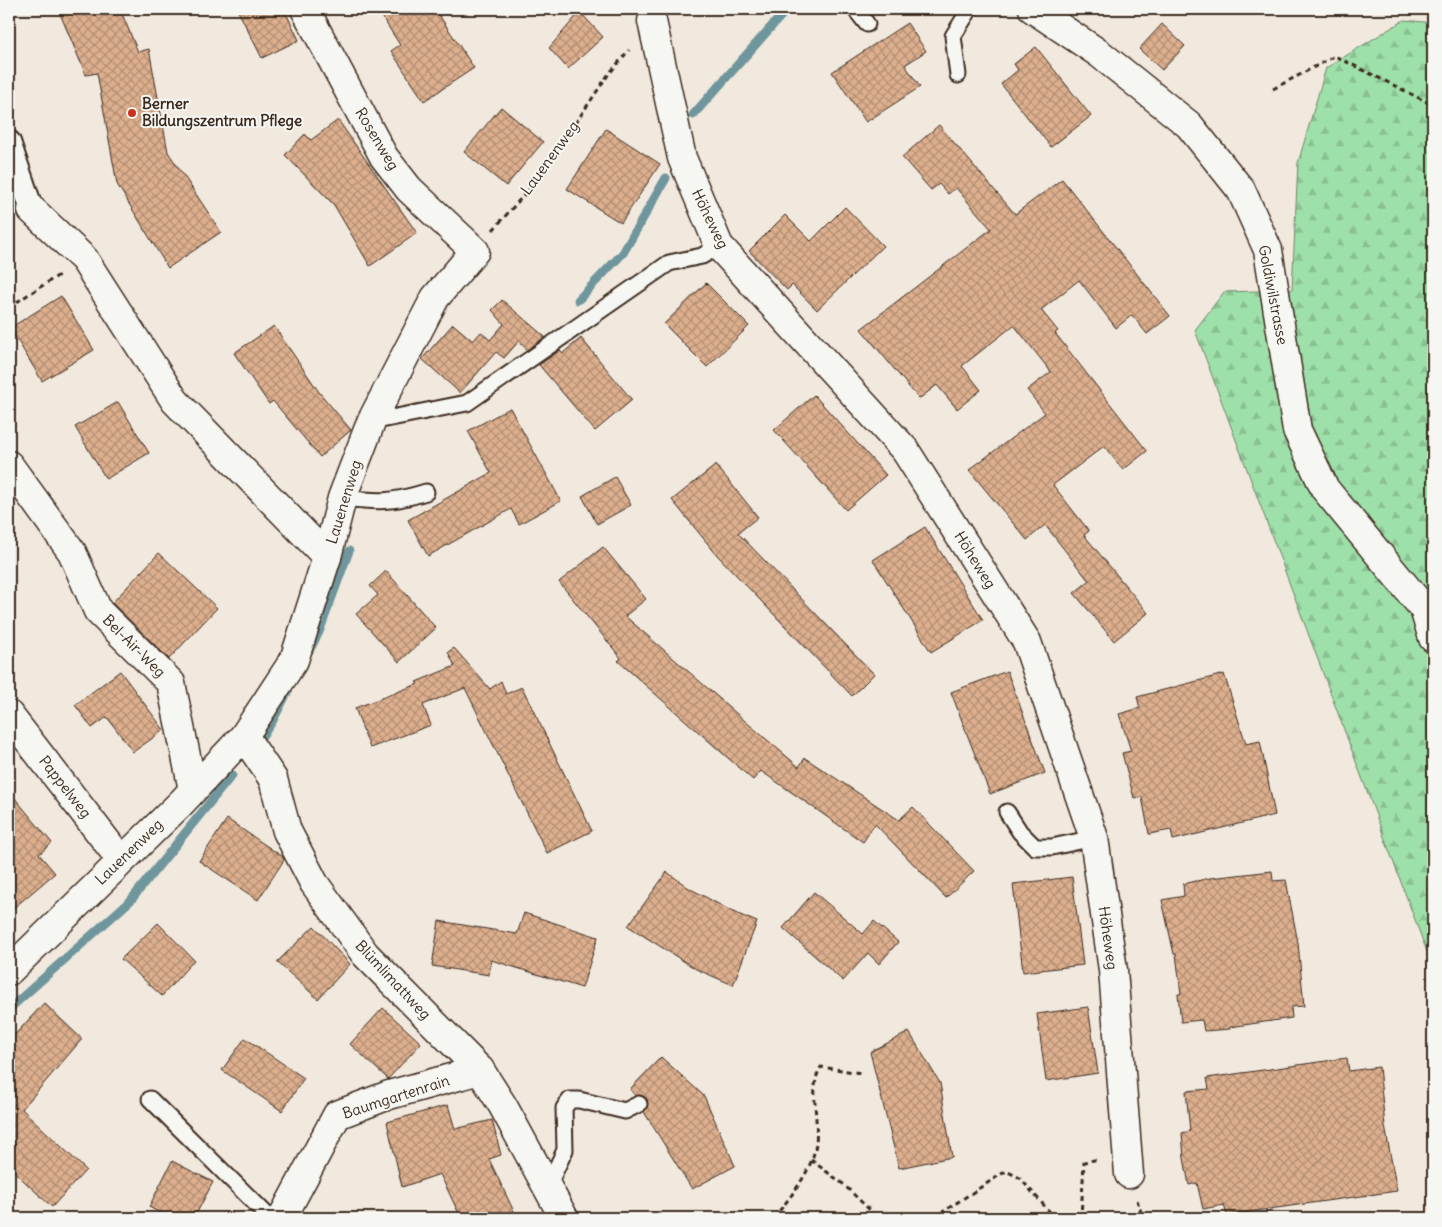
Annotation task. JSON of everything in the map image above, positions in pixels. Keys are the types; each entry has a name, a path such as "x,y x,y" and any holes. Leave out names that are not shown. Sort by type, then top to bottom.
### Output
{"street":[{"name":"Rosenweg","path":"305,9 384,157 409,189 475,251"},
{"name":"Goldiwilstrasse","path":"1033,9 1100,54 1189,125 1240,190 1268,250 1297,430 1325,489 1424,609 1433,638"},
{"path":"635,44 654,15"},
{"name":"Höheweg","path":"654,15 682,158 719,246 905,450 1027,642 1094,838 1113,970 1129,1174"},
{"path":"9,142 32,210 84,258 175,401 327,557"},
{"name":"Lauenenweg","path":"9,971 193,790 244,736 294,660 327,557 342,498 371,422 435,298 475,251"},
{"name":"Bel-Air-Weg","path":"9,465 72,552 98,611 171,683 193,790"},
{"name":"Pappelweg","path":"9,715 121,860"},
{"name":"Blümlimattweg","path":"244,736 273,779 287,831 314,883 365,954 480,1070 548,1186 564,1218"},
{"name":"Baumgartenrain","path":"282,1218 337,1114 389,1096 480,1070"}],"lane":[{"path":"855,9 867,24"},
{"path":"958,75 953,36 970,9"},
{"path":"371,422 467,402 670,264 702,256 719,246"},
{"path":"342,498 377,502 398,501 426,492"},
{"path":"1007,812 1020,832 1035,847 1052,847 1094,838"},
{"path":"150,1099 270,1218"},
{"path":"548,1186 565,1150 564,1108 570,1100 579,1100 625,1111 639,1104"}],"path":[{"name":"Lauenenweg","path":"475,251 537,180 608,75 635,44"},
{"path":"1273,89 1336,56 1433,105"},
{"path":"9,307 84,258"},
{"path":"774,1218 805,1177 812,1160 818,1117 814,1087 816,1074 821,1066 861,1073"},
{"path":"812,1160 842,1183 878,1218"},
{"path":"1081,1218 1084,1162"},
{"path":"933,1218 1006,1171 1020,1178 1055,1218"}],"green space":[{"path":"1404,20 1433,23 1433,968 1195,330 1224,292 1292,290 1298,163 1326,68"}],"building":[{"path":"58,9 120,9 138,52 149,49 168,152 221,232 168,268 117,184 97,73 86,75"},
{"path":"237,9 284,9 299,40 262,58"},
{"path":"377,9 435,9 474,68 424,101 391,51 400,45"},
{"path":"580,12 603,37 568,69 549,48"},
{"path":"907,23 926,51 905,65 920,87 866,122 832,72"},
{"path":"1162,24 1185,46 1162,70 1139,49"},
{"path":"1036,47 1091,116 1051,147 1001,84 1018,70 1014,64"},
{"path":"501,107 543,142 506,186 464,152"},
{"path":"338,120 417,233 370,266 334,205 285,155 305,134 311,140"},
{"path":"939,125 1015,214 1062,179 1170,316 1147,334 1132,315 1116,328 1079,280 1041,310 1058,331 1055,333 1147,451 1123,470 1104,446 1053,485 1089,531 1084,535 1148,613 1114,641 1074,593 1089,581 1045,525 1027,540 969,470 1045,413 1027,390 1051,372 1014,325 962,366 981,390 957,409 937,385 919,399 861,329 991,229 956,188 948,194 939,184 931,190 902,157"},
{"path":"606,129 660,164 621,223 567,189"},
{"path":"845,207 883,246 817,310 792,285 787,290 749,251 785,215 811,241"},
{"path":"706,283 749,326 707,367 664,324"},
{"path":"61,296 94,350 42,381 10,328"},
{"path":"502,300 545,337 527,350 519,341 504,358 496,352 460,393 422,359 453,324 473,341 481,332 490,340 504,324 492,310"},
{"path":"274,326 319,392 351,430 320,457 273,401 269,404 234,353"},
{"path":"581,338 632,400 595,431 539,365 560,350 563,353"},
{"path":"814,395 886,475 846,510 774,430"},
{"path":"118,402 149,453 106,479 75,427"},
{"path":"510,408 561,501 519,524 511,509 428,556 408,520 491,473 468,431"},
{"path":"716,465 758,517 738,533 874,674 852,696 717,555 672,500"},
{"path":"615,477 631,505 597,524 582,496"},
{"path":"925,527 983,620 931,652 873,560"},
{"path":"603,547 646,599 625,616 745,721 799,767 805,758 899,820 913,807 974,871 946,898 875,824 863,842 761,771 753,780 618,661 621,658 559,582"},
{"path":"159,553 217,608 169,659 112,603"},
{"path":"386,571 436,628 399,662 356,614 378,595 370,586"},
{"path":"454,648 490,689 501,681 506,694 522,687 592,831 547,853 465,688 423,705 431,725 370,748 355,708 418,684 416,682 455,666 448,652"},
{"path":"120,671 164,730 133,752 107,717 92,728 75,705"},
{"path":"1007,671 1045,773 990,794 951,692"},
{"path":"1224,674 1246,744 1260,741 1275,815 1173,840 1171,830 1149,834 1142,797 1134,798 1122,753 1131,751 1119,714 1140,708 1137,697"},
{"path":"9,791 52,843 39,854 55,873 9,912"},
{"path":"227,819 283,857 284,860 258,900 199,861"},
{"path":"1272,871 1273,881 1286,880 1298,943 1304,1006 1291,1007 1292,1018 1230,1027 1230,1029 1204,1031 1202,1020 1181,1022 1178,994 1181,994 1176,954 1174,954 1162,900 1184,896 1183,884 1210,878"},
{"path":"667,872 689,888 733,912 757,922 733,985 696,969 628,926"},
{"path":"1072,877 1083,965 1023,972 1013,884"},
{"path":"814,892 863,934 874,921 898,942 879,964 868,953 843,981 783,928"},
{"path":"524,913 598,937 582,988 491,960 489,975 432,966 439,921 517,934"},
{"path":"158,923 194,960 162,996 121,959"},
{"path":"314,926 350,964 318,999 277,962"},
{"path":"44,1003 82,1039 22,1109 86,1170 52,1207 9,1167 9,1041"},
{"path":"1088,1007 1098,1073 1046,1081 1037,1014"},
{"path":"383,1008 421,1043 388,1079 350,1044"},
{"path":"909,1032 940,1083 952,1157 899,1168 870,1052"},
{"path":"245,1038 304,1078 282,1111 222,1070"},
{"path":"661,1057 704,1096 735,1166 692,1189 644,1112 648,1105 647,1099 640,1095 635,1096 630,1089"},
{"path":"1347,1058 1349,1071 1379,1067 1385,1126 1397,1191 1227,1215 1224,1205 1203,1209 1197,1183 1189,1185 1184,1158 1182,1133 1190,1131 1186,1091 1209,1089 1207,1078"},
{"path":"448,1105 455,1129 492,1120 501,1155 489,1159 517,1218 461,1218 440,1174 402,1187 387,1122"},
{"path":"172,1161 213,1182 194,1218 170,1218 149,1207"}],"waterway":[{"path":"693,115 787,9"},
{"path":"578,300 623,253 666,178"},
{"path":"309,651 319,632 349,551"},
{"path":"262,736 272,722 288,691"},
{"path":"9,1009 131,900 232,775"}],"place":[{"name":"Berner Bildungszentrum Pflege","path":"132,113"}]}
